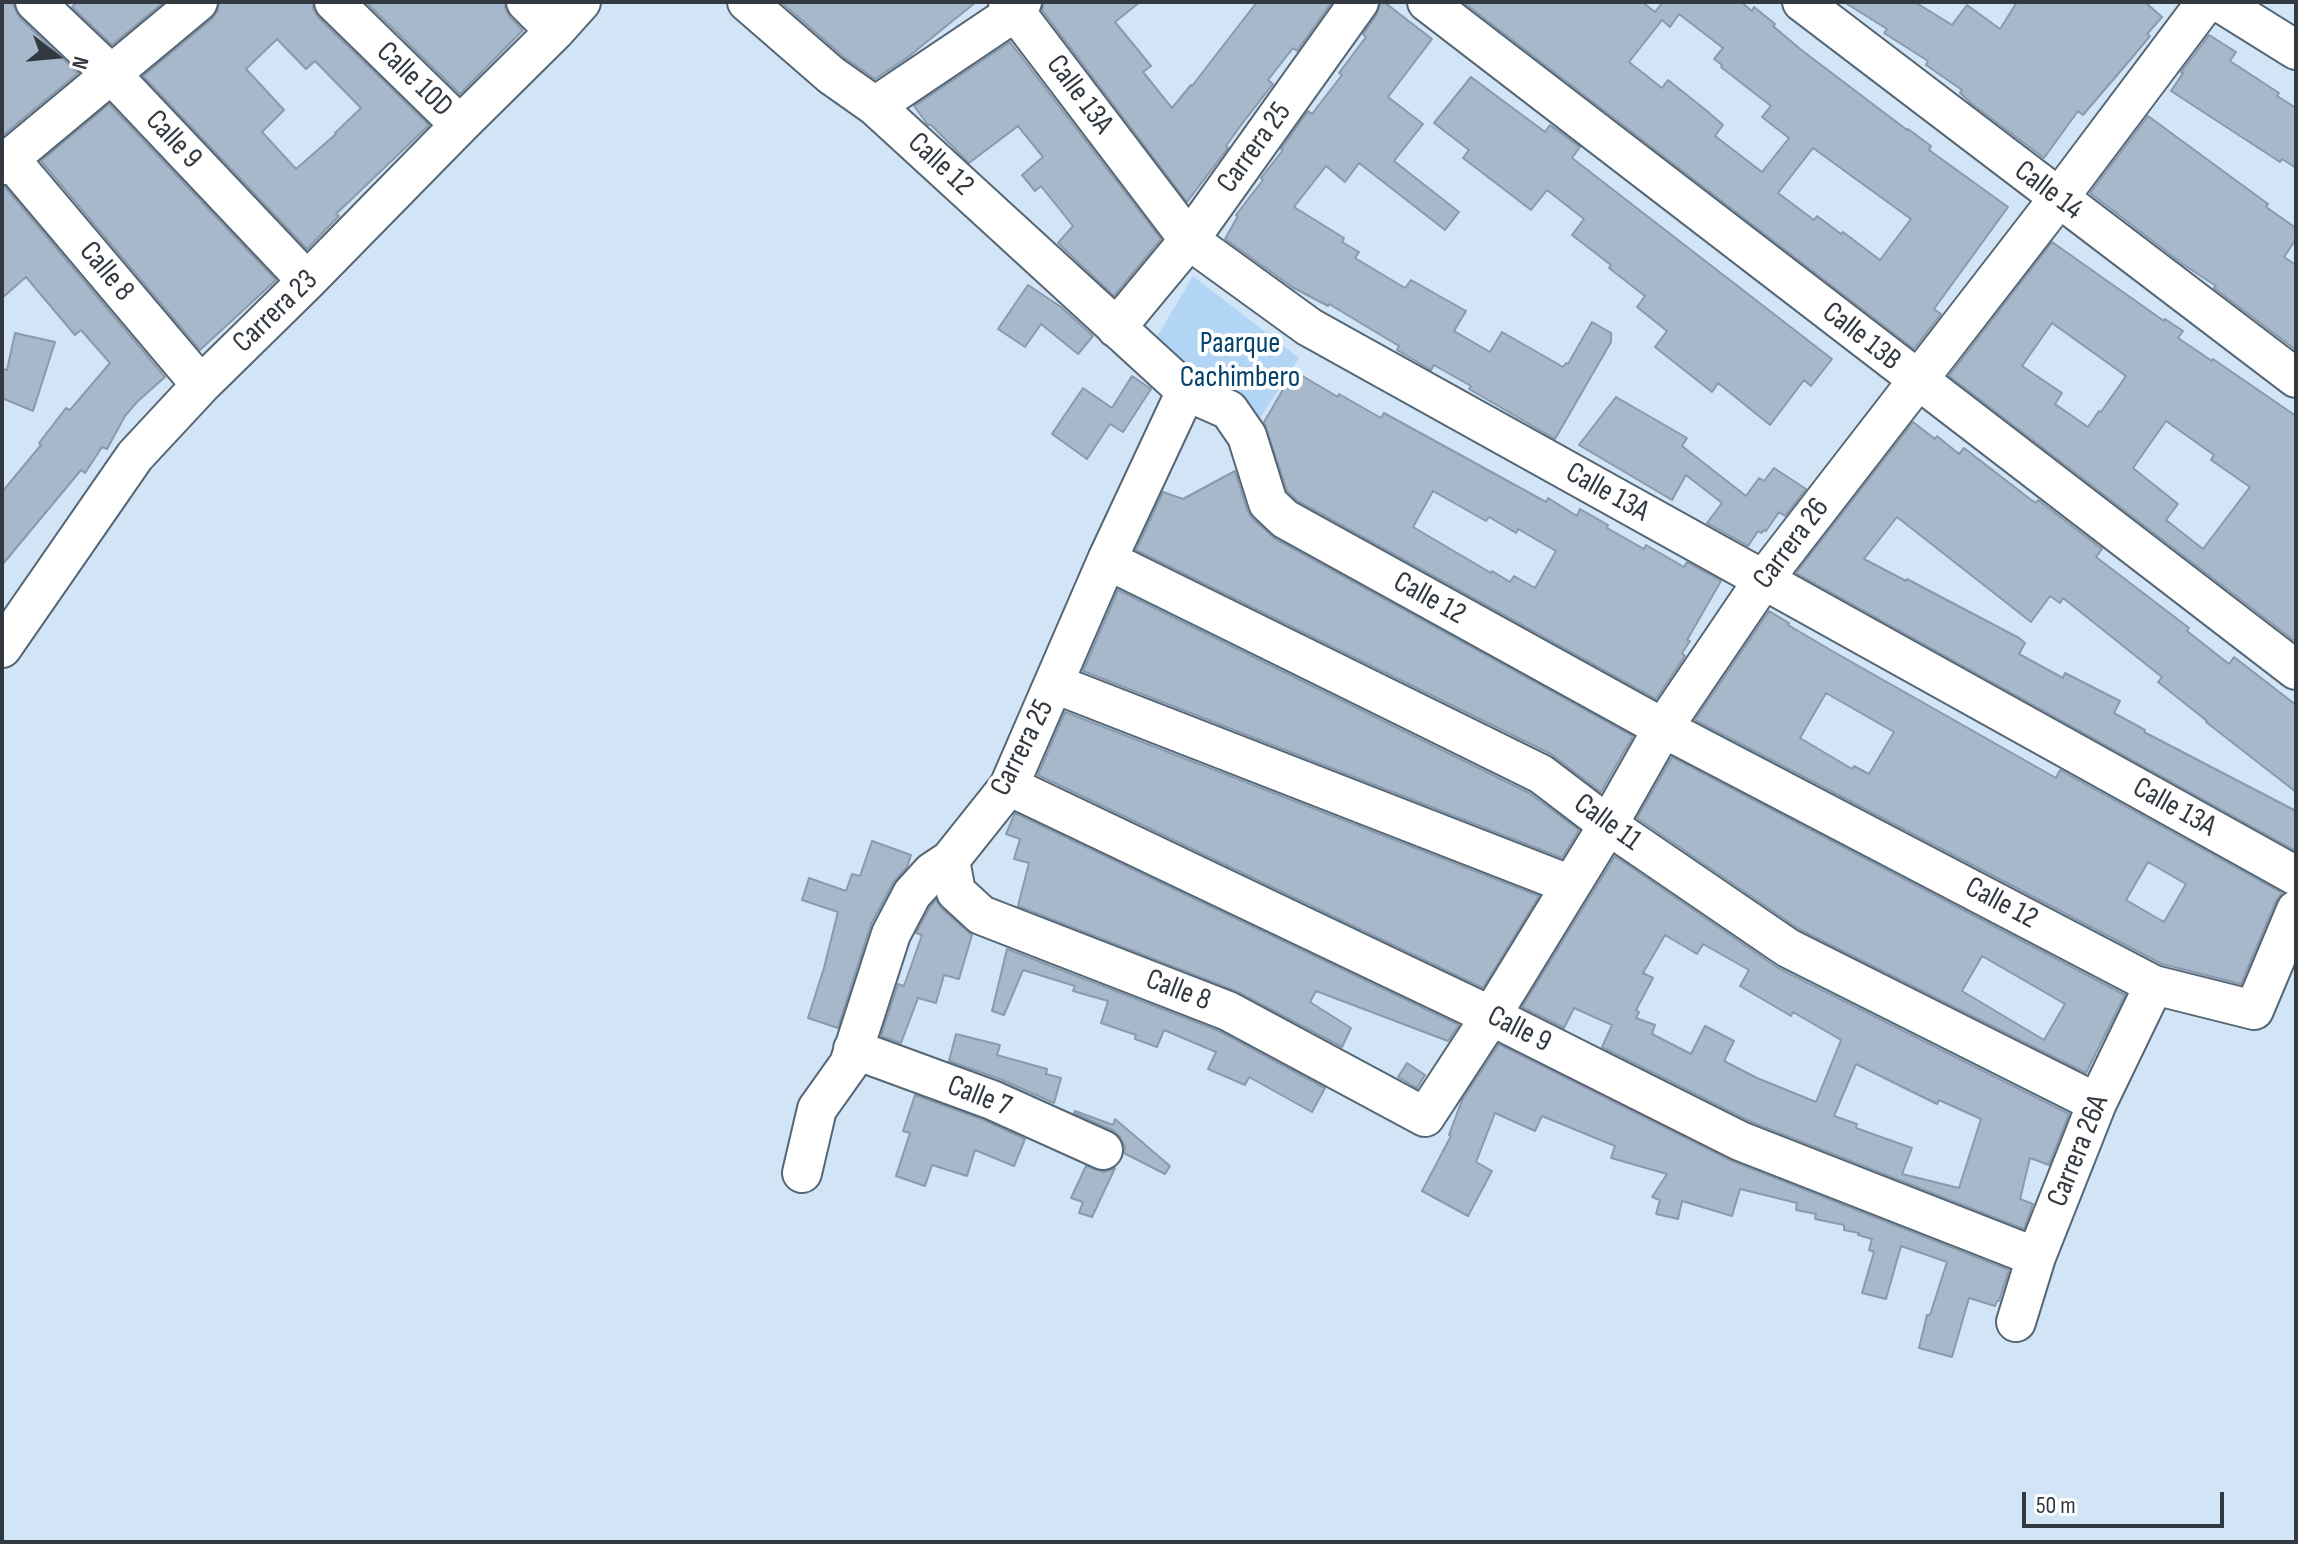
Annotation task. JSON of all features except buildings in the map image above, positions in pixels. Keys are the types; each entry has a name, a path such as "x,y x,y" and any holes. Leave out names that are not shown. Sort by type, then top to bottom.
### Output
{"street":[{"name":"Calle 9","path":"35,2 112,75 307,281"},
{"path":"6,162 198,2"},
{"name":"Calle 10D","path":"334,2 460,125"},
{"path":"526,2 555,31"},
{"name":"Carrera 23","path":"2,648 135,456 201,385 581,2"},
{"name":"Calle 12","path":"747,2 831,75 875,106 1186,391 1229,410 1247,436 1268,503 1285,519 1663,728 2154,985 2254,1010 2296,910"},
{"name":"Carrera 25","path":"1116,328 1189,240 1359,2"},
{"name":"Calle 13B","path":"1427,2 2296,670"},
{"name":"Calle 14","path":"1802,2 2296,378"},
{"name":"Carrera 26","path":"1425,1117 1608,825 1663,728 1764,579 2206,2"},
{"path":"2219,2 2296,50"},
{"path":"875,106 1015,5"},
{"name":"Calle 13A","path":"1015,5 1189,240 1309,327 2296,876"},
{"name":"Calle 8","path":"6,162 201,385"},
{"name":"Carrera 25","path":"802,1173 817,1109 849,1064 891,934 912,894 932,872 950,860 1009,786 1107,560 1186,391"},
{"name":"Calle 11","path":"1107,560 1541,774 1608,825 1788,948 2097,1103"},
{"path":"1055,684 1571,885"},
{"name":"Calle 9","path":"1009,786 1491,1016 1740,1141 2036,1257"},
{"name":"Calle 8","path":"950,860 956,892 981,915 1228,1011 1425,1117"},
{"name":"Carrera 26A","path":"2016,1322 2036,1257 2097,1103 2154,985"},
{"name":"Calle 7","path":"853,1049 992,1100 1103,1150"}],"green space":[{"name":"Paarque Cachimbero","path":"1193,276 1299,358 1255,426 1155,340"}]}
